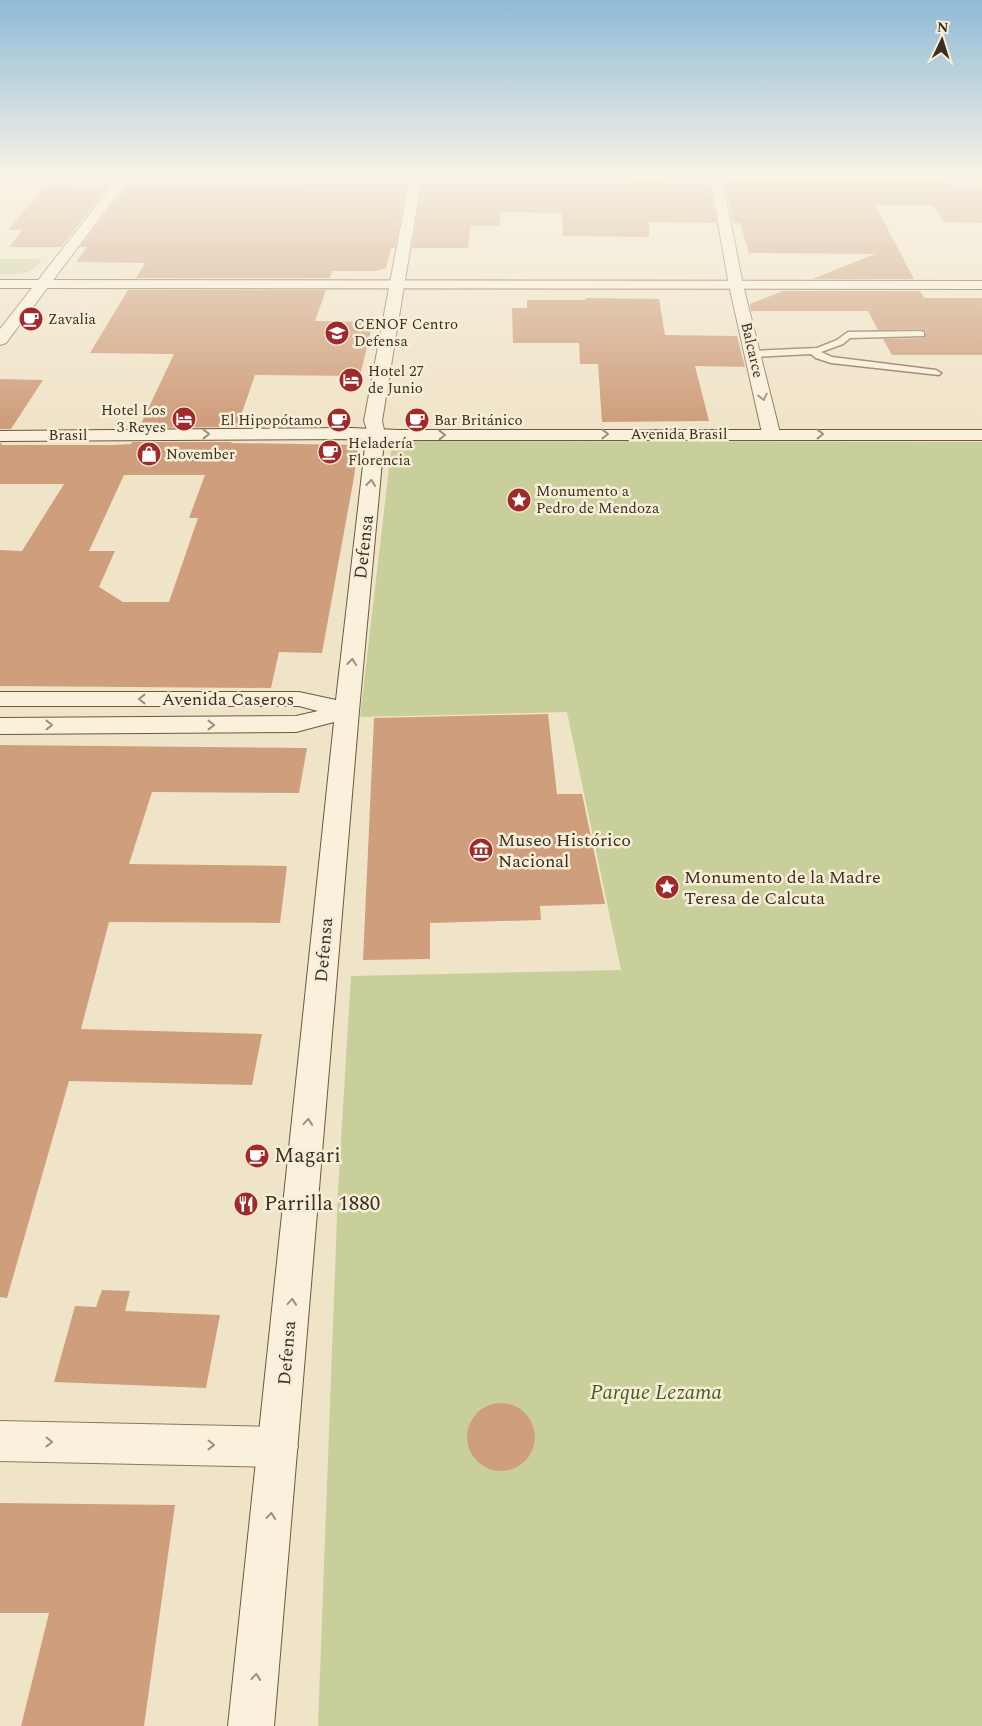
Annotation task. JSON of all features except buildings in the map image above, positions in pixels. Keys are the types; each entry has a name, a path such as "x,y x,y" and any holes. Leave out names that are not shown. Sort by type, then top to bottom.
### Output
{"street":[{"path":"0,340 62,259"},
{"name":"Defensa","path":"251,1726 347,710 376,434 373,421 402,259"},
{"name":"Balcarce","path":"731,259 771,433"},
{"path":"0,284 982,285"},
{"name":"Avenida Brasil","path":"376,434 771,433 982,435"},
{"name":"Brasil","path":"0,436 376,434"},
{"name":"Avenida Caseros","path":"0,699 299,699 347,710"},
{"name":"Avenida Caseros","path":"0,726 296,724 347,710"},
{"path":"0,1441 278,1447"}],"lane":[{"path":"753,354 813,351 832,347 842,342 848,335 921,334"},
{"path":"813,351 819,356 831,360 936,373"}],"green space":[{"path":"0,259 42,259 29,272 0,274"},
{"name":"Parque Lezama","path":"408,441 982,442 982,1726 318,1726 338,1190 351,976 621,970 567,712 360,717 391,451 398,444"}],"place":[{"name":"Zavalia","path":"31,319"},
{"name":"CENOF Centro Defensa","path":"337,333"},
{"name":"Hotel 27 de Junio","path":"351,380"},
{"name":"Hotel Los 3 Reyes","path":"184,419"},
{"name":"El Hipopótamo","path":"339,420"},
{"name":"Bar Británico","path":"417,420"},
{"name":"Heladería Florencia","path":"330,452"},
{"name":"November","path":"149,454"},
{"name":"Monumento a Pedro de Mendoza","path":"519,500"},
{"name":"Museo Histórico Nacional","path":"481,850"},
{"name":"Monumento de la Madre Teresa de Calcuta","path":"667,887"},
{"name":"Magari","path":"257,1156"},
{"name":"Parrilla 1880","path":"246,1204"}]}
